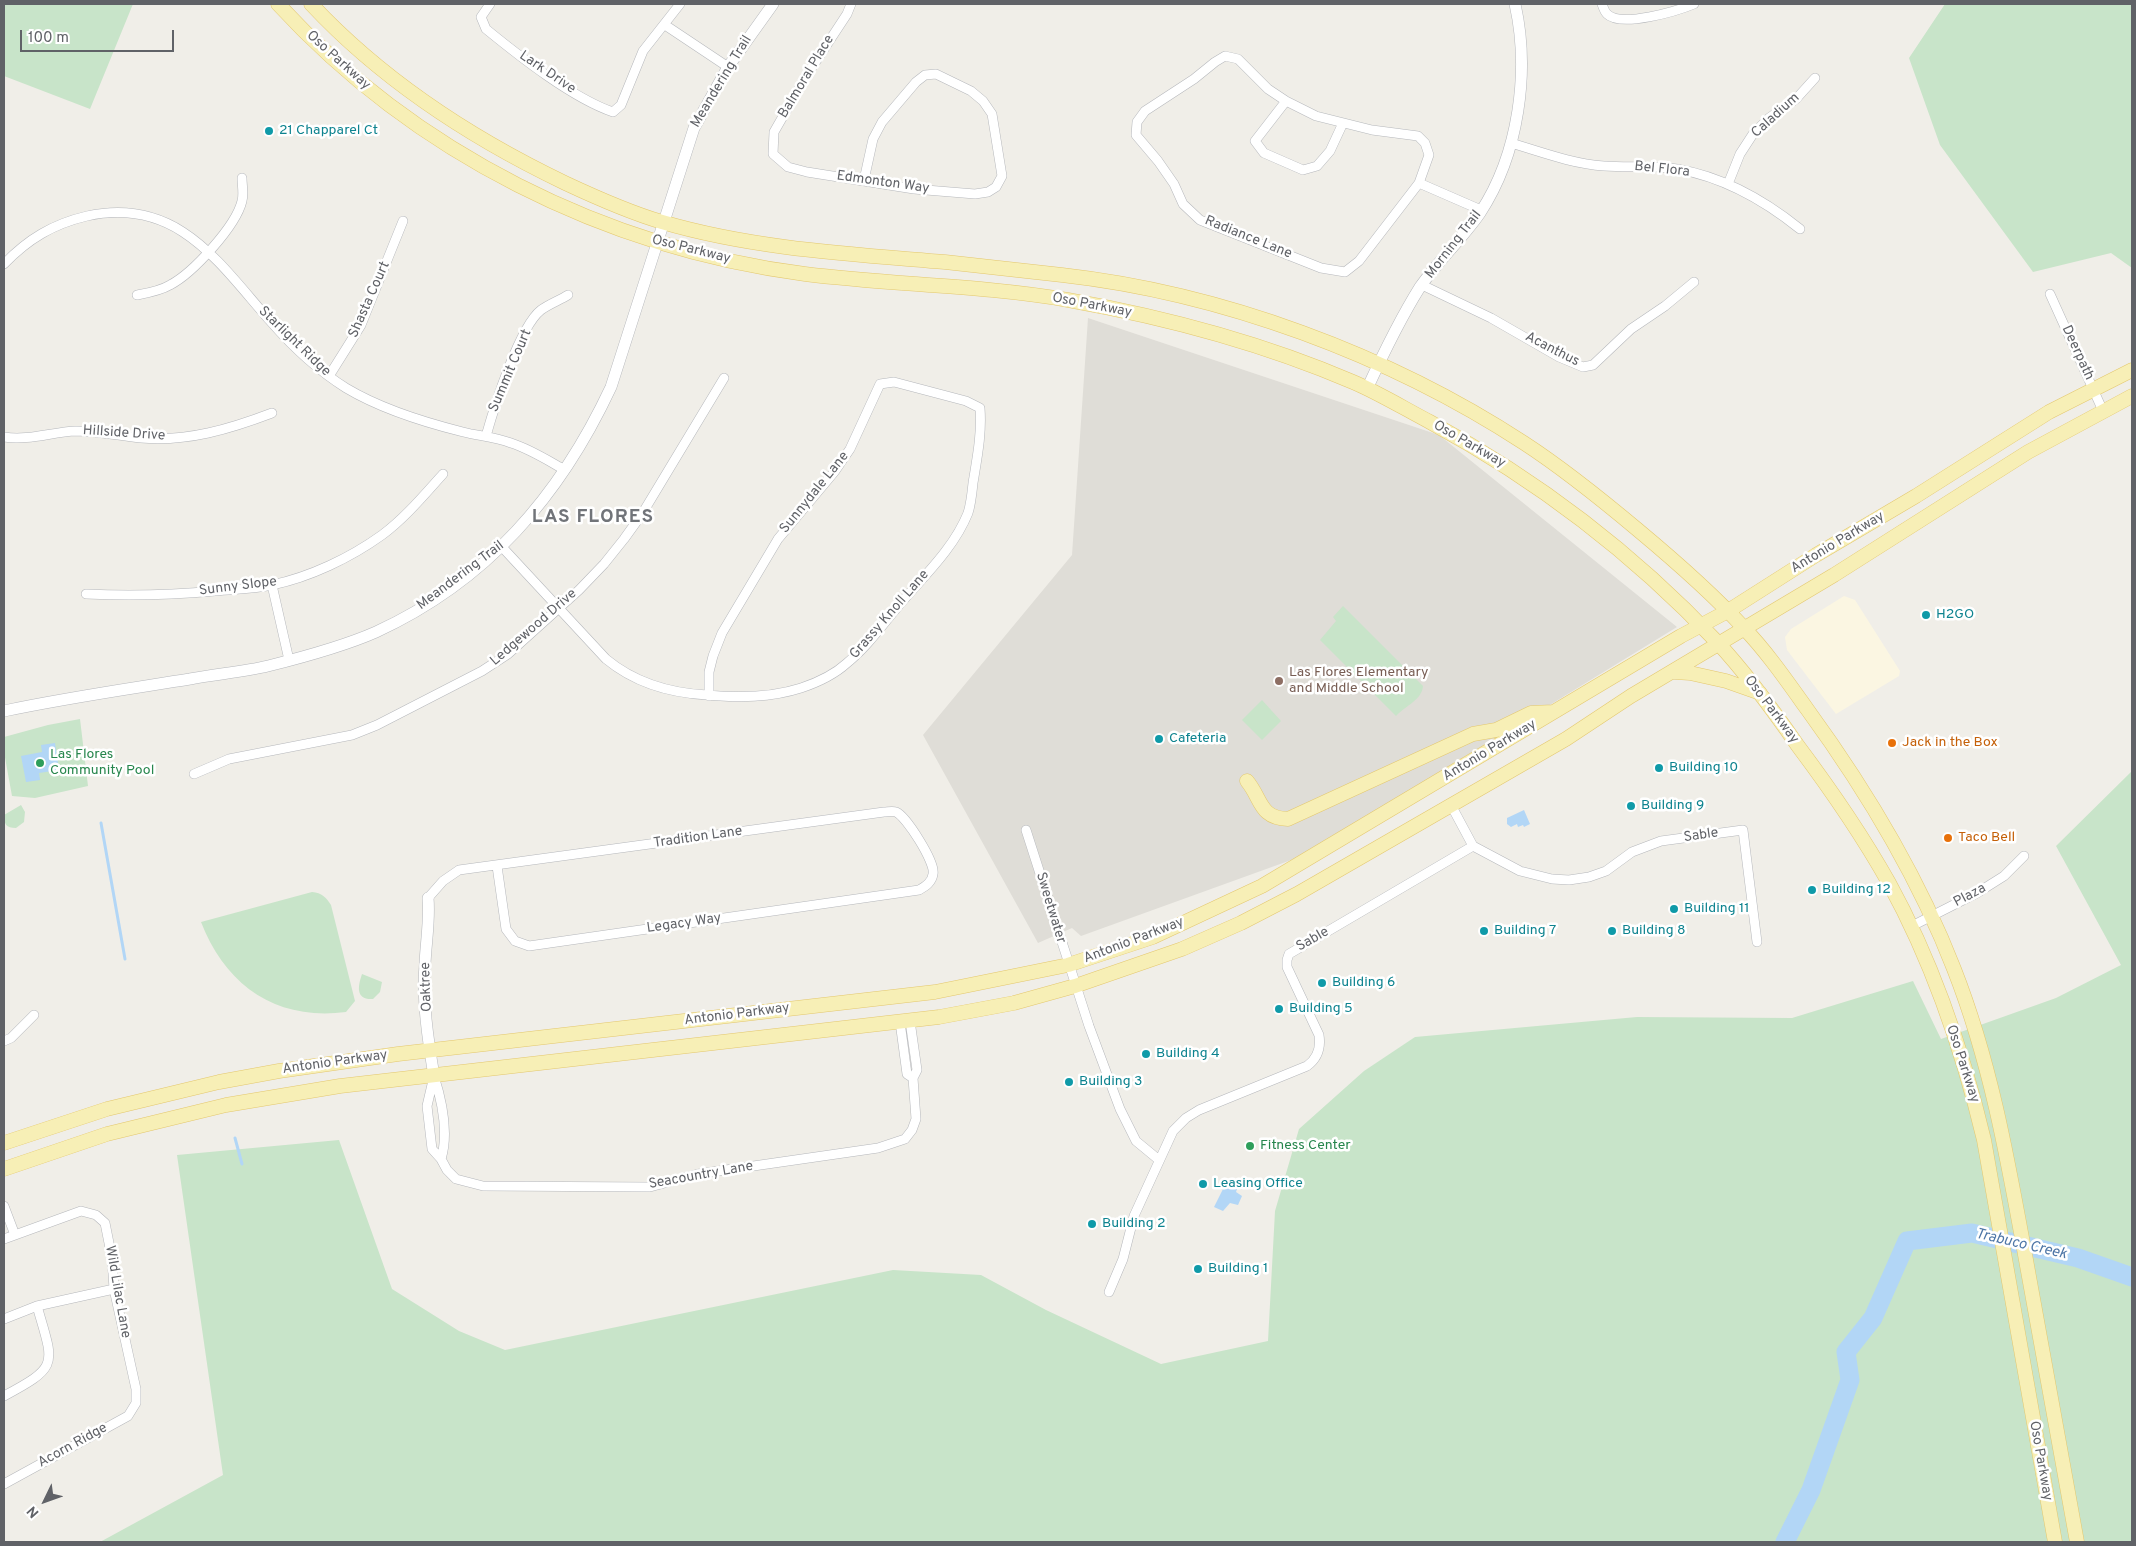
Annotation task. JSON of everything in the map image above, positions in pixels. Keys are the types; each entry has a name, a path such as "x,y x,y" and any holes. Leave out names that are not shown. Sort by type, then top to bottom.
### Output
{"main road":[{"name":"Oso Parkway","path":"278,4 321,48 355,78 389,105 444,143 529,192 615,228 656,242 728,261 808,274 1063,299 1175,323 1240,342 1325,371 1367,388 1480,449 1535,484 1619,549 1719,644 1760,693 1842,805 1891,887 1910,927 1956,1040 1972,1091 1984,1140 2055,1542"},
{"name":"Oso Parkway","path":"311,4 352,45 425,104 463,128 507,154 548,174 623,208 662,222 756,242 821,253 949,263 1087,278 1138,287 1209,303 1272,323 1379,364 1430,388 1474,413 1562,469 1676,562 1746,629 1778,668 1845,763 1895,842 1932,915 1979,1040 2004,1139 2077,1542"},
{"name":"Antonio Parkway","path":"4,1143 95,1113 219,1082 344,1061 430,1050 935,992 1068,965 1153,937 1262,886 1700,625 1728,611 1816,555 1916,496 2048,412 2132,370"},
{"name":"Antonio Parkway","path":"4,1169 107,1134 226,1105 340,1086 905,1022 1014,1003 1075,986 1182,950 1241,924 1297,894 1566,739 1631,696 1746,629 1918,523 2028,452 2132,396"},
{"path":"1916,496 1923,508 1917,516 1918,523"},
{"path":"1674,672 1690,673 1726,681 1760,693"},
{"path":"1247,781 1262,808 1278,819 1288,819 1472,734 1496,730 1530,713 1556,711"}],"street":[{"name":"Lark Drive","path":"490,4 480,17 486,29 552,79 602,108 613,112 621,105 643,51 665,25"},
{"path":"680,4 665,25 728,67"},
{"name":"Meandering Trail","path":"4,711 266,666 343,644 375,632 439,596 502,547 540,505 565,470 596,418 610,386 694,128 728,67 773,4"},
{"name":"Balmoral Place","path":"773,154 774,132 851,4"},
{"name":"Morning Trail","path":"1367,388 1422,285 1481,210 1492,190 1511,143 1522,80 1521,40 1515,4"},
{"path":"1602,4 1607,14 1619,20 1679,10 1694,4"},
{"name":"Radiance Lane","path":"1225,56 1238,59 1268,89 1286,101 1316,116 1372,130 1418,136 1425,143 1428,155 1419,184 1359,261 1345,272 1321,268 1200,220 1183,204 1174,184 1136,135 1137,122 1145,111 1225,56"},
{"name":"Edmonton Way","path":"773,154 788,167 914,189 975,194 988,192 996,187 1002,176 992,114 983,101 971,91 936,74 925,75 916,82 882,122 873,139 864,180"},
{"name":"Caladium","path":"1728,184 1740,154 1753,134 1769,118 1796,99 1815,78"},
{"path":"1286,101 1255,141 1264,153 1303,170 1317,166 1330,151 1343,123"},
{"name":"Bel Flora","path":"1511,143 1575,161 1604,166 1677,169 1704,175 1751,194 1800,229"},
{"path":"137,295 157,291 171,285 209,251 234,220 242,200 242,178"},
{"path":"1419,184 1481,210"},
{"name":"Starlight Ridge","path":"4,264 20,247 43,232 70,220 96,214 118,213 157,220 184,232 209,251 273,325 310,361 329,376 372,402 412,418 512,443 565,470"},
{"name":"Shasta Court","path":"329,376 361,326 403,221"},
{"name":"Acanthus","path":"1422,285 1491,318 1559,357 1583,367 1593,365 1631,329 1665,306 1694,282"},
{"name":"Deerpath","path":"2050,294 2103,411"},
{"name":"Summit Court","path":"486,436 494,406 526,330 540,310 568,296"},
{"name":"Ledgewood Drive","path":"194,774 229,759 352,735 377,725 482,672 508,654 558,610 604,564 642,514 724,378"},
{"name":"Sunnydale Lane","path":"709,696 711,664 722,633 778,539 835,471 850,449 880,384 894,382 966,401 980,408"},
{"name":"Grassy Knoll Lane","path":"502,547 558,610 606,659 626,675 661,688 687,694 709,696 757,697 802,688 846,665 862,650 947,549 960,530 969,511 982,431 980,408"},
{"name":"Hillside Drive","path":"4,437 26,438 77,431 105,432 142,438 168,438 236,427 272,413"},
{"name":"Sunny Slope","path":"86,594 156,595 272,585 311,572 346,557 381,536 410,511 443,474"},
{"path":"272,585 289,660"},
{"path":"1451,805 1473,846"},
{"name":"Tradition Lane","path":"428,898 443,881 459,870 884,812 896,812 905,818 931,861 934,872 930,883"},
{"name":"Sweetwater","path":"1026,830 1075,986"},
{"name":"Sable","path":"1109,1292 1123,1260 1134,1216 1173,1131 1186,1118 1199,1110 1290,1074 1314,1061 1320,1045 1319,1034 1287,967 1286,960 1289,954 1473,846 1520,870 1552,880 1569,880 1589,877 1606,871 1632,852 1661,841 1743,830 1757,942"},
{"name":"Plaza","path":"1910,927 1977,893 2004,876 2024,856"},
{"name":"Legacy Way","path":"497,866 506,929 515,941 528,946 919,890 930,883"},
{"name":"Oaktree","path":"428,898 429,918 425,986 434,1076"},
{"path":"1075,986 1120,1109 1136,1141 1159,1160"},
{"path":"4,1041 11,1038 34,1015"},
{"name":"Seacountry Lane","path":"434,1076 427,1106 432,1149 456,1179 483,1186 650,1186 698,1174 878,1148 905,1139 912,1130 916,1119 913,1078 907,1074 905,1022"},
{"path":"434,1076 440,1096 445,1146 441,1159"},
{"path":"4,1206 15,1235 4,1239"},
{"name":"Wild Lilac Lane","path":"15,1235 82,1211 96,1215 105,1224 112,1258 114,1289 136,1389 136,1403"},
{"path":"4,1319 37,1306 114,1289"},
{"path":"4,1396 37,1378 47,1366 50,1351 37,1306"},
{"name":"Acorn Ridge","path":"4,1484 128,1416 136,1403"}],"shaded area":[{"name":"Las Flores Elementary and Middle School","path":"1088,318 1439,435 1677,627 1305,855 1081,936 1072,928 1038,943 923,735 1072,555"},
{"path":"1844,596 1855,600 1900,671 1899,676 1836,714 1787,650 1785,637 1791,629"}],"green space":[{"path":"4,4 133,4 90,109 4,76"},
{"path":"1945,4 2132,4 2132,268 2111,253 2033,272 1940,145 1909,58"},
{"path":"1343,606 1423,686 1420,695 1396,716 1320,640 1336,621 1333,617"},
{"path":"1262,700 1281,721 1262,740 1242,720"},
{"path":"80,719 88,786 35,798 12,796 4,752 4,737 48,725"},
{"path":"2132,771 2132,1542 100,1542 223,1475 177,1155 339,1140 392,1289 459,1331 505,1350 893,1270 981,1275 1046,1310 1161,1364 1268,1341 1275,1211 1299,1129 1364,1071 1415,1037 1637,1017 1792,1018 1913,981 1941,1039 2056,998 2121,965 2056,846"},
{"path":"21,805 25,812 24,822 16,828 8,826 5,823 4,815"},
{"path":"312,892 323,896 331,905 355,1001 346,1012 321,1013 297,1011 276,1004 257,994 239,981 224,964 201,922"},
{"path":"362,974 382,982 380,992 373,999 363,997 359,991"}],"water":[{"name":"Las Flores Community Pool","path":"55,743 59,770 39,773 40,780 26,782 21,756 42,752 41,745"},
{"path":"1524,810 1530,824 1518,827 1517,824 1511,827 1507,824 1507,818"},
{"path":"1226,1183 1237,1189 1236,1192 1242,1196 1238,1205 1230,1203 1223,1211 1214,1207"}],"waterway":[{"path":"101,823 125,959"},
{"path":"235,1138 242,1164"},
{"name":"Trabuco Creek","path":"1785,1542 1811,1490 1850,1380 1846,1352 1873,1318 1907,1241 1972,1233 2078,1258 2132,1277"}],"place":[{"name":"21 Chapparel Ct","path":"269,131"},
{"name":"H2GO","path":"1926,615"},
{"name":"Las Flores Elementary and Middle School","path":"1279,681"},
{"name":"Cafeteria","path":"1159,739"},
{"name":"Jack in the Box","path":"1892,743"},
{"name":"Las Flores Community Pool","path":"40,763"},
{"name":"Building 10","path":"1659,768"},
{"name":"Building 9","path":"1631,806"},
{"name":"Taco Bell","path":"1948,838"},
{"name":"Building 12","path":"1812,890"},
{"name":"Building 11","path":"1674,909"},
{"name":"Building 7","path":"1484,931"},
{"name":"Building 8","path":"1612,931"},
{"name":"Building 6","path":"1322,983"},
{"name":"Building 5","path":"1279,1009"},
{"name":"Building 4","path":"1146,1054"},
{"name":"Building 3","path":"1069,1082"},
{"name":"Fitness Center","path":"1250,1146"},
{"name":"Leasing Office","path":"1203,1184"},
{"name":"Building 2","path":"1092,1224"},
{"name":"Building 1","path":"1198,1269"}],"district":[{"name":"LAS FLORES","path":"593,518"}]}
